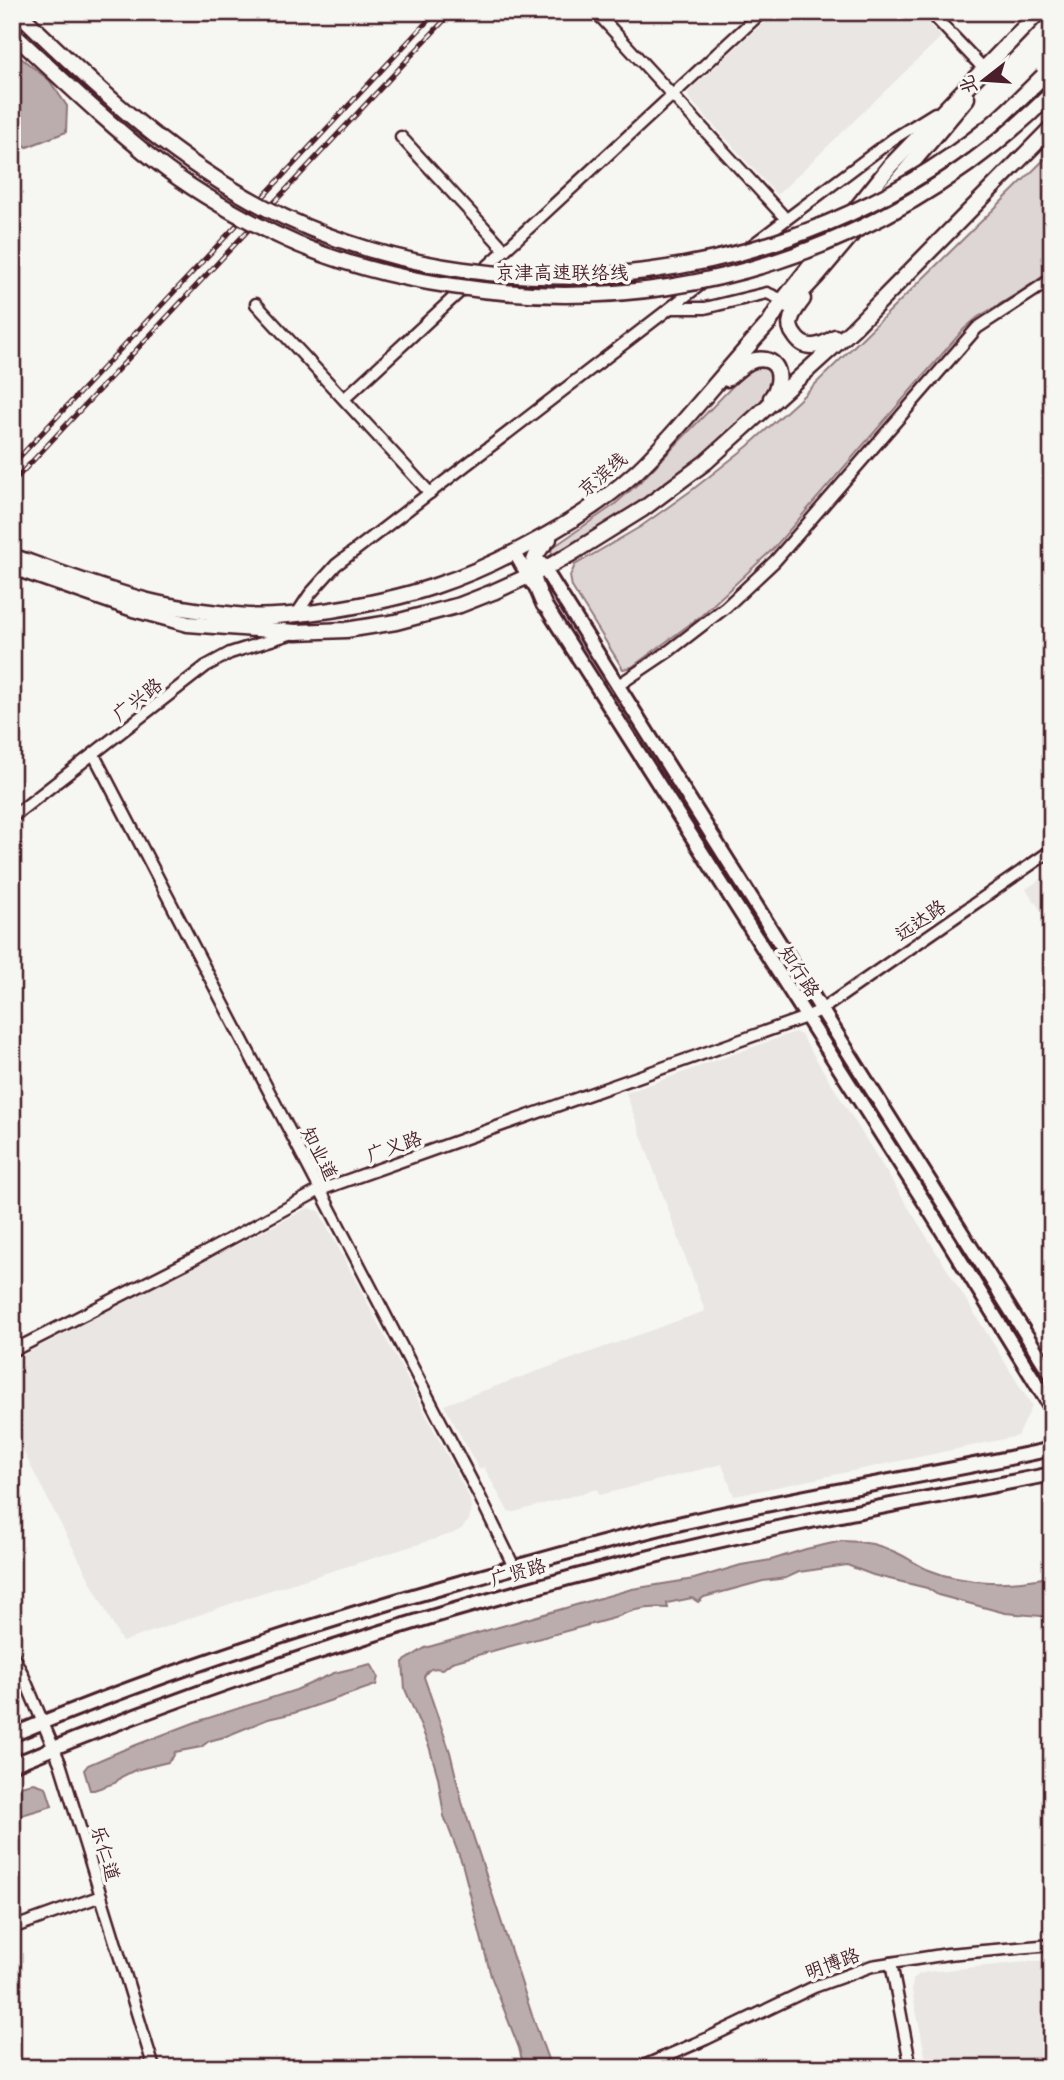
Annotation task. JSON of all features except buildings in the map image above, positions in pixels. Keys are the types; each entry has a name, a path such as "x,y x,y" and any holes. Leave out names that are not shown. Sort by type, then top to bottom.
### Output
{"highway":[{"name":"京津高速联络线","path":"18,12 150,133 203,171 255,201 318,232 392,255 499,274 565,277 662,270 720,258 818,227 902,186 965,145 1007,112 1047,71"},
{"name":"京滨线","path":"533,549 636,473 769,323 783,300 890,166 1039,12"},
{"name":"京津高速联络线","path":"12,33 93,108 159,163 194,188 271,232 322,254 392,276 479,291 522,295 593,295 653,290 736,273 809,250 891,213 947,179 1005,136 1052,93"},
{"path":"769,323 834,255 964,102 985,70"},
{"path":"12,568 133,609 188,624 296,632 346,630 396,622 460,605 535,574 671,489 727,444 884,297 1052,127"},
{"path":"834,255 791,317 790,326 797,339 812,346 827,343 867,307 884,297"},
{"path":"702,399 748,363 764,360 777,368 777,391 727,444"},
{"path":"12,556 150,601 238,615 296,615 412,594 463,577 515,553 533,549 532,565 544,606"},
{"path":"296,615 296,632"}],"main road":[{"name":"知行路","path":"515,553 561,597 1052,1376"},
{"path":"561,597 558,571 569,555"},
{"name":"知行路","path":"544,606 925,1202 1052,1409"},
{"name":"广贤路","path":"12,1735 96,1701 274,1639 378,1605 584,1547 708,1517 1052,1449"},
{"name":"广贤路","path":"12,1765 133,1716 264,1671 388,1630 559,1581 779,1528 1052,1474"}],"street":[{"path":"596,12 786,219"},
{"path":"344,399 762,12"},
{"path":"930,12 985,70"},
{"path":"296,615 310,593 337,565 786,219 893,139 947,106"},
{"path":"401,137 505,250"},
{"path":"617,686 669,652 726,607 775,561 977,328 1052,279"},
{"path":"670,308 705,308 766,293 783,300"},
{"path":"256,304 430,493"},
{"name":"广兴路","path":"12,817 206,666 230,653 296,632"},
{"name":"知业道","path":"94,755 514,1567"},
{"name":"远达路","path":"806,1017 821,1010 1052,850"},
{"name":"广义路","path":"12,1351 195,1258 320,1190 806,1017"},
{"name":"乐仁道","path":"12,1654 54,1748 154,2068"},
{"path":"12,1928 101,1896"},
{"name":"明博路","path":"639,2068 814,1987 872,1966 948,1954 1052,1945"},
{"path":"891,1964 911,2068"}],"shaded area":[{"path":"775,12 918,12 941,37 777,195 688,94"},
{"path":"12,51 49,80 67,106 66,132 27,147 12,135"},
{"path":"1052,152 1052,270 978,317 964,329 773,549 701,616 632,667 623,669 572,587 570,576 575,565 640,527 748,446 798,401"},
{"path":"761,365 771,372 774,378 769,393 712,448 642,500 583,538 554,554 551,552 552,548 614,505 641,481 749,369"},
{"path":"1052,872 1052,926 1026,889"},
{"path":"795,1032 801,1035 1032,1406 1018,1436 734,1496 722,1464 600,1495 597,1489 514,1512 508,1511 484,1467 479,1469 444,1405 705,1311 626,1093"},
{"path":"308,1208 319,1211 470,1499 469,1520 454,1533 261,1593 122,1642 12,1430 12,1361"},
{"path":"842,1541 883,1547 929,1570 958,1579 1006,1582 1052,1576 1052,1617 1005,1613 938,1595 927,1588 873,1575 847,1565 799,1572 786,1578 763,1581 704,1597 698,1602 692,1598 667,1603 668,1608 634,1610 614,1618 452,1662 443,1669 436,1668 427,1672 424,1677 450,1752 462,1802 551,2068 524,2068 491,1976 462,1863 444,1816 438,1777 429,1746 405,1689 403,1662 425,1648 632,1589 694,1579"},
{"path":"371,1664 378,1677 376,1685 268,1719 209,1741 201,1747 175,1752 168,1762 135,1770 115,1783 90,1790 84,1770 88,1765 196,1722 296,1690 334,1673"},
{"path":"34,1783 46,1787 52,1806 12,1818 12,1791"},
{"path":"1052,1961 1052,2068 928,2068 912,1990 913,1980 918,1975"}],"railway":[{"path":"12,465 436,12"},
{"path":"12,483 452,12"}]}
